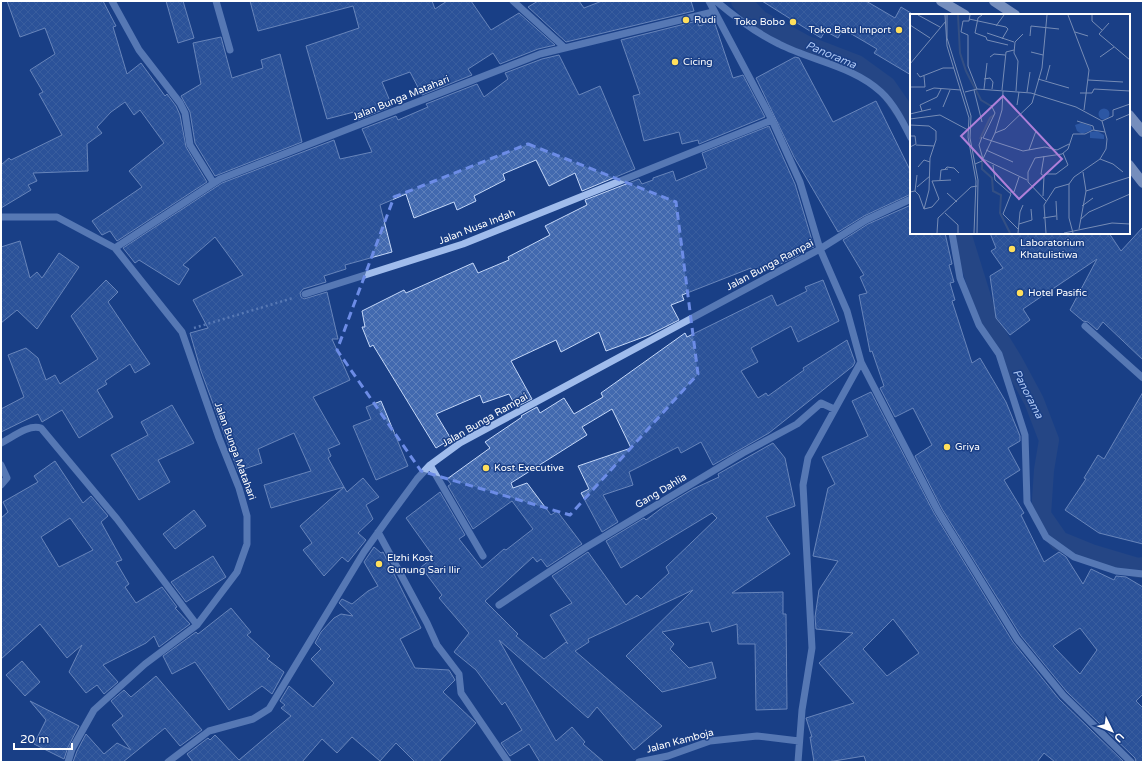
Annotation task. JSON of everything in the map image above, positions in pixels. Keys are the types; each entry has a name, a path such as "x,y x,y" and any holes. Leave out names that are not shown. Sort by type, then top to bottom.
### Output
{"main road":[{"path":"941,1 963,14"},
{"path":"994,1 1014,14"},
{"path":"1130,116 1140,123 1143,132"},
{"path":"1130,166 1143,183"}],"street":[{"path":"112,1 139,50 180,103 185,113 187,139 213,182"},
{"path":"216,1 230,50"},
{"path":"513,1 564,47"},
{"path":"708,1 772,120 800,182 820,249 847,311 861,362 938,511 1017,638 1063,694 1131,762"},
{"path":"716,1 748,26 780,45 850,72 872,85 882,92 898,113 910,136"},
{"name":"Jalan Bunga Matahari","path":"115,248 213,182 540,54 713,12"},
{"name":"Jalan Nusa Indah","path":"305,294 463,244 772,120"},
{"name":"Jalan Bunga Rampai","path":"168,762 209,731 253,720 269,709 364,552 417,479 430,465 460,444 820,249 866,220 910,199"},
{"name":"Jalan Bunga Matahari","path":"1,217 57,217 115,248 182,332 219,438 239,488 247,516 247,544 237,572 197,625 145,664 94,710 72,749 68,762"},
{"path":"952,234 960,278 979,325 999,354 1025,435 1028,502 1046,537 1074,557 1116,571 1143,574"},
{"path":"1085,326 1143,378"},
{"path":"798,762 802,710 812,648 803,485 808,458 861,362"},
{"name":"Gang Dahlia","path":"499,605 585,548 743,453 797,424 821,403 834,409"},
{"path":"1,443 28,428 34,426 42,428 118,519 197,625"},
{"path":"1,465 7,478 1,485"},
{"path":"430,465 483,556"},
{"path":"378,532 427,623 437,646 458,672 460,693 508,762"},
{"name":"Jalan Kamboja","path":"639,762 668,756 710,742 757,736 799,741"}],"path":[{"path":"182,332 305,294"}],"highlighted area":[{"path":"528,144 676,202 698,374 570,515 421,471 337,350 394,197"}],"building":[{"path":"7,1 103,1 116,26 113,27 127,74 141,63 165,96 167,94 176,106 180,115 186,147 207,182 117,241 110,231 102,235 92,221 142,187 129,171 164,143 140,110 134,115 125,102 111,112 97,127 102,133 87,144 88,171 33,173 37,181 28,185 31,190 1,208 1,165 9,158 11,160 62,135 39,94 43,92 30,70 55,54 45,28 20,37"},
{"path":"166,1 183,1 194,38 178,43"},
{"path":"250,1 432,1 435,9 447,1 471,1 491,30 519,13 555,45 538,49 500,64 493,53 468,69 472,75 422,95 410,72 382,82 392,106 358,120 354,112 327,119 306,46 359,28 353,6 258,31"},
{"path":"538,1 579,1 584,8 602,1 691,1 694,11 566,42 528,7"},
{"path":"762,1 866,1 895,18 901,7 911,13 910,74 874,53 877,49 843,29 838,38 825,31 821,38"},
{"path":"697,21 699,26 714,21 733,78 743,75 765,117 699,144 698,140 682,144 679,132 644,141 633,96 640,94 621,40"},
{"path":"221,37 232,78 263,68 261,60 280,54 302,142 215,176 195,143 190,112 181,96 201,84 193,43"},
{"path":"559,55 579,95 600,86 635,169 582,191 575,173 549,186 536,160 503,174 505,180 474,196 476,201 457,210 454,202 414,218 406,194 380,205 392,252 345,265 346,269 324,276 326,282 303,289 300,293 301,297 304,299 327,292 338,339 332,339 350,380 313,397 340,444 328,449 331,456 328,458 344,487 271,508 264,485 311,471 294,433 258,449 262,463 238,471 201,371 190,333 208,328 193,300 243,275 215,237 183,265 189,269 179,285 139,260 135,263 123,248 222,183 334,140 340,159 372,152 362,129 396,116 398,120 428,107 426,104 477,84 484,97 508,79 505,73 542,59"},
{"path":"795,57 799,58 833,122 876,101 910,170 910,194 864,216 838,232 794,157 756,78"},
{"path":"769,126 795,184 814,247 798,252 799,255 754,276 751,268 682,295 684,300 671,305 679,320 649,335 606,351 599,332 561,352 556,340 511,361 532,399 516,407 509,394 483,403 480,395 436,414 451,439 436,448 373,345 370,347 362,327 365,327 362,311 404,290 406,293 473,263 478,273 509,260 508,257 550,235 545,226 587,205 585,200 639,179 642,184 653,180 653,178 673,171 676,181 707,168 702,153"},
{"path":"910,205 910,234 945,234 952,264 949,265 954,282 950,283 955,300 952,301 972,363 980,358 1006,402 1020,436 1020,441 1008,448 1020,470 1004,480 1024,513 1021,515 1044,562 1059,552 1066,557 1083,584 1091,569 1114,580 1116,576 1126,577 1143,587 1143,694 1136,701 1143,708 1143,762 1136,762 1135,758 1067,692 1021,636 942,509 915,456 932,445 913,408 895,417 880,388 884,386 872,351 870,352 859,295 867,293 860,277 864,275 843,240 868,224","holes":["1080,628 1097,650 1080,674 1053,646"]},
{"path":"1143,227 1143,360 1103,322 1097,330 1070,310 1097,259 1023,309 1030,320 1010,335 996,318 990,276 1003,268 991,251 996,248 990,234 1110,234 1121,251"},
{"path":"20,241 30,278 37,272 42,278 59,253 79,267 37,329 17,310 1,323 1,247"},
{"path":"106,280 118,292 108,302 150,364 135,373 130,364 105,381 107,384 97,390 113,417 79,438 62,410 42,422 38,414 1,432 1,409 24,397 8,355 26,348 38,358 46,380 55,375 60,384 98,359 71,316"},
{"path":"823,280 839,321 798,342 791,326 751,348 758,362 741,371 758,398 766,393 768,396 804,370 803,368 847,340 855,362 853,366 769,433 713,465 701,442 681,453 678,447 629,472 633,485 603,495 618,522 602,532 581,493 589,489 578,466 631,448 612,409 582,427 587,435 511,483 513,488 527,483 551,515 557,511 582,544 547,567 541,559 537,562 533,557 485,601 518,634 516,636 544,659 566,642 568,644 550,615 572,603 552,576 588,552 626,605 637,595 641,599 669,573 666,567 717,518 712,513 621,568 606,541 644,518 646,520 663,507 693,489 719,477 718,474 773,443 785,458 795,506 766,517 790,554 732,593 783,592 783,614 786,614 787,709 756,710 755,644 738,644 737,624 712,632 709,622 662,632 674,644 670,649 689,668 712,662 716,678 662,692 626,656 693,590 588,639 589,642 575,651 662,726 634,750 597,707 588,718 499,640 556,741 572,727 585,742 583,744 604,762 540,762 529,744 510,756 501,743 522,730 505,702 502,705 476,670 454,652 469,633 439,598 442,595 421,567 434,557 406,518 440,492 465,535 459,539 482,568 504,549 506,550 533,529 512,501 473,529 448,486 451,484 447,479 490,448 485,442 522,417 521,416 537,407 540,413 564,398 574,414 603,397 601,393 685,333 687,337 772,295 777,306 807,291 805,287"},
{"path":"871,392 934,513 1013,642 1059,699 1124,762 1055,762 1044,753 1037,762 866,762 864,756 828,762 814,762 810,737 812,737 806,718 854,703 819,663 853,633 816,629 815,617 819,590 838,561 813,556 828,488 835,484 822,457 868,436 852,401","holes":["893,619 919,653 887,676 863,649"]},
{"path":"1143,392 1143,544 1099,533 1065,510 1086,479 1084,478 1098,455 1104,459"},
{"path":"381,401 408,466 376,480 353,426 371,419 366,407"},
{"path":"172,405 194,443 158,460 170,482 139,500 111,455 148,435 141,422"},
{"path":"55,461 83,503 91,496 108,516 101,522 122,560 116,562 129,584 125,587 136,603 162,587 177,607 175,608 190,624 159,647 154,636 146,643 103,665 118,682 104,694 97,685 86,693 69,672 82,645 67,658 40,624 1,659 1,518 8,512 3,502 38,482 34,476","holes":["70,518 93,550 59,567 41,537"]},
{"path":"363,478 379,497 366,505 373,519 358,533 366,540 348,562 342,557 324,576 303,550 312,543 300,526 344,487 347,492"},
{"path":"194,510 206,526 175,549 163,534"},
{"path":"374,547 381,553 383,552 421,628 400,639 415,668 449,670 455,680 443,692 476,723 439,762 415,762 396,743 380,761 352,737 337,753 322,739 302,762 193,762 187,754 208,738 210,740 215,735 239,760 291,716 281,708 285,705 280,701 289,686 313,707 334,683 311,659 321,649 315,643 321,632 334,618 341,614 353,616 339,603 342,599 352,604 368,591 378,586 364,562"},
{"path":"213,556 226,577 186,602 171,582"},
{"path":"231,608 251,632 247,635 270,656 267,659 284,672 272,694 262,686 229,710 195,662 172,674 163,656 196,632 198,634"},
{"path":"22,661 40,682 25,696 6,675"},
{"path":"156,676 202,730 180,746 165,728 123,762 73,762 86,734 104,754 117,743 131,750 112,725 123,716 111,701 124,690 131,697"},
{"path":"30,701 79,726 68,747 64,759 34,744 46,720"}],"waterway":[{"name":"Panorama","path":"741,1 759,20 805,45 857,65 886,86 910,121"},
{"name":"Panorama","path":"961,234 989,323 1013,362 1034,401 1049,440 1044,470 1041,515 1059,541 1091,554 1138,568 1143,567"}],"place":[{"name":"Rudi","path":"686,20"},
{"name":"Toko Bobo","path":"793,22"},
{"name":"Toko Batu Import","path":"899,30"},
{"name":"Cicing","path":"675,62"},
{"name":"Laboratorium Khatulistiwa","path":"1012,249"},
{"name":"Hotel Pasific","path":"1020,293"},
{"name":"Griya","path":"947,447"},
{"name":"Kost Executive","path":"486,468"},
{"name":"Elzhi Kost Gunung Sari Ilir","path":"379,564"}]}
